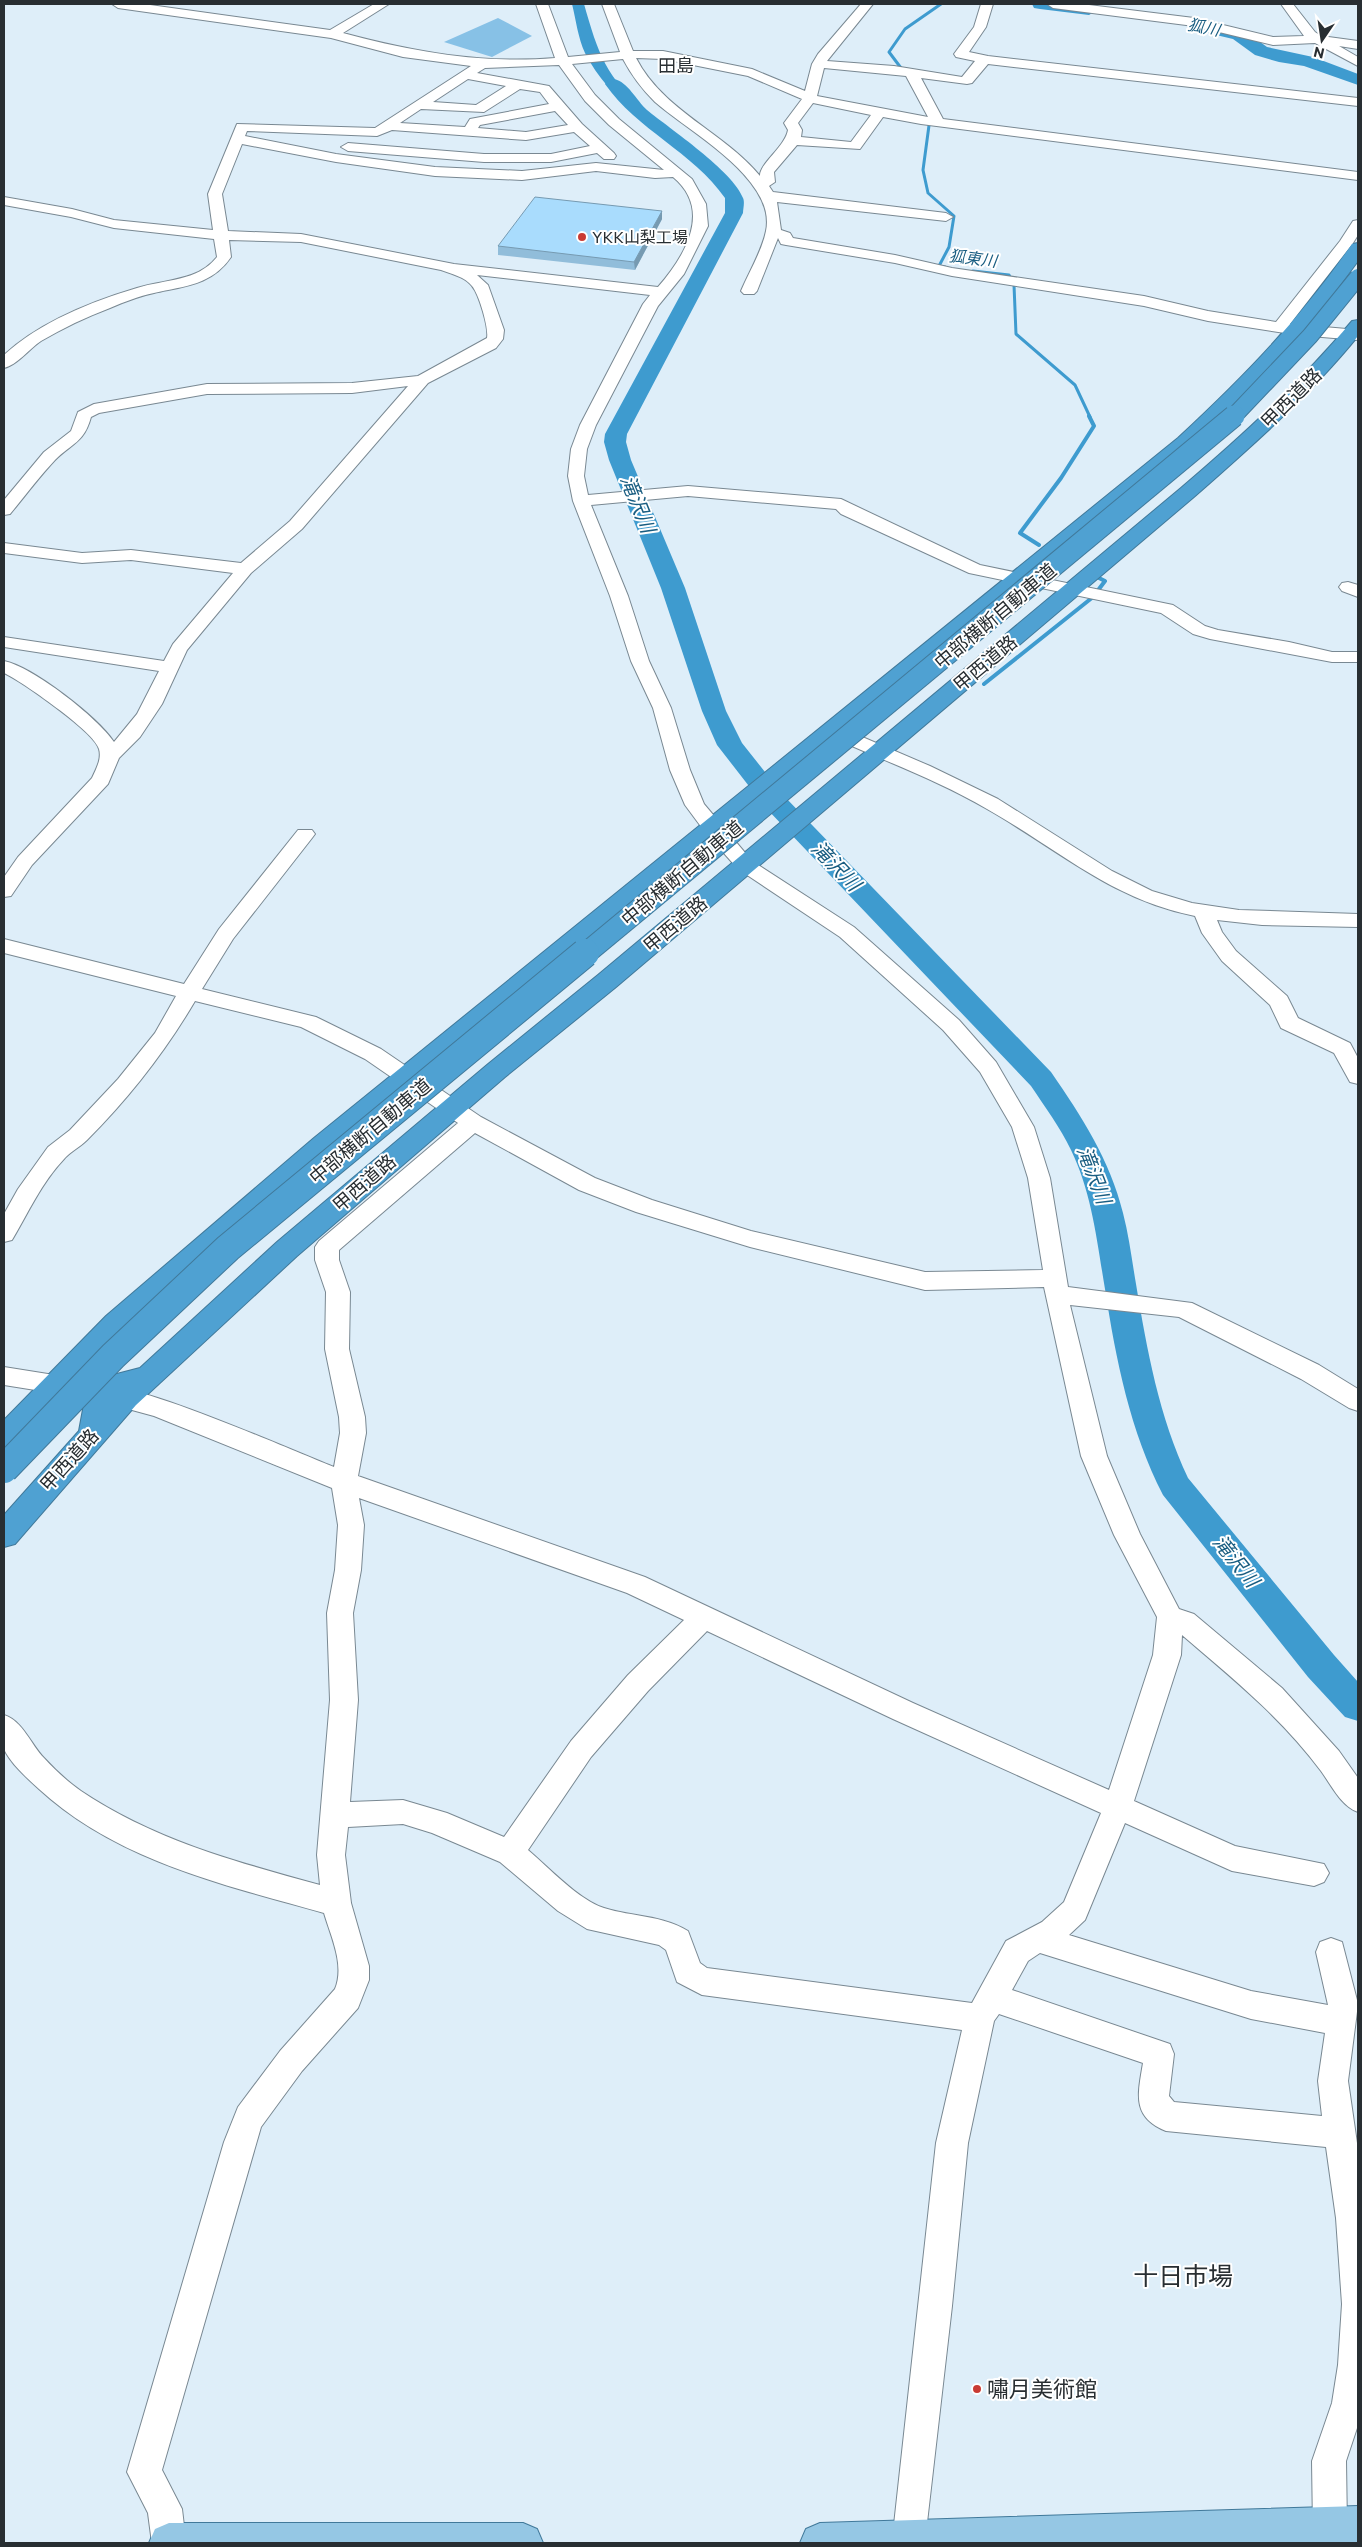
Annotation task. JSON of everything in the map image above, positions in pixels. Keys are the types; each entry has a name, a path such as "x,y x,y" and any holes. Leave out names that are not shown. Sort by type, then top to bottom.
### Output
{"highway":[{"path":"4,1439 55,1384 116,1324 181,1266 405,1076 794,762 1185,442 1240,391 1289,328 1335,284 1358,248"},
{"name":"中部横断自動車道","path":"4,1469 56,1411 136,1332 228,1248 1123,510 1234,416 1310,336 1358,277"},
{"name":"甲西道路","path":"4,1535 126,1397 294,1243 463,1114 754,857 879,752 1080,589 1274,416 1356,331"},
{"path":"94,1432 98,1404 92,1391 149,1375"}],"main road":[{"path":"820,2543 1344,2527"},
{"path":"169,2543 523,2543"}],"street":[{"path":"118,4 181,8 332,34 403,53 564,78 590,98 614,122 687,182 699,204 701,226 683,264 651,304 588,425 579,449 576,476 588,500 640,661 662,708 675,747 680,770 695,805 712,828 754,857 847,932 950,1025 988,1067 1023,1127 1039,1178 1059,1289 1094,1456 1127,1535 1170,1617 1167,1655 1118,1805 1075,1910 1052,1932 1017,1952 985,2008 952,2143 936,2306 900,2541"},
{"path":"332,34 382,4"},
{"path":"542,4 567,61 564,78"},
{"path":"608,4 624,55 647,85 674,111 749,171 772,204 774,228 749,291"},
{"path":"764,191 768,182 767,172 793,141 795,130 791,123 810,98 819,64 837,37 867,4"},
{"path":"987,4 980,27 961,54 988,60 1358,102"},
{"path":"1053,4 1068,8 1092,6 1194,22 1273,42 1316,40 1358,45"},
{"path":"1287,4 1310,35 1316,40 1358,62"},
{"path":"4,363 39,337 95,308 143,291 192,281 211,273 224,258 215,194 242,127 377,132 390,126 395,120 483,64 567,61 624,55 663,56 726,66 767,78 810,98 921,120 1358,176"},
{"path":"819,64 894,70 967,80 981,62 988,60"},
{"path":"910,72 938,122"},
{"path":"466,75 542,88 564,78"},
{"path":"419,105 479,109 519,84"},
{"path":"542,88 577,126 623,169"},
{"path":"469,132 475,122 558,106"},
{"path":"793,141 855,146 880,112"},
{"path":"390,126 526,136 577,126"},
{"path":"367,148 377,132"},
{"path":"238,139 325,158 384,167 502,176 556,173 580,168 623,169 661,176 675,173"},
{"path":"336,146 484,158 551,158 600,148"},
{"path":"764,191 946,217"},
{"path":"4,201 72,213 114,224 222,236 301,238 445,266 662,292"},
{"path":"1289,328 1358,224"},
{"path":"774,228 785,236 786,242 895,259 952,272 1144,301 1208,316 1289,328 1356,331"},
{"path":"109,756 119,748 151,706 179,648 245,570 296,525 422,380 443,367 480,351 490,345 495,339 496,330 480,285 468,275 445,266"},
{"path":"4,510 50,456 73,439 78,432 84,414 94,409 207,389 352,388 422,380"},
{"path":"588,500 688,491 841,504 847,510 975,569 1167,608 1199,630 1216,635 1288,647 1332,657 1358,657"},
{"path":"4,548 82,558 131,555 245,570"},
{"path":"4,642 169,667"},
{"path":"4,666 25,676 77,715 100,735 109,748 109,762 101,780 25,861 5,886"},
{"path":"832,730 985,800 1014,816 1088,867 1114,881 1165,902 1203,911 1285,921 1358,920"},
{"path":"4,1234 26,1195 56,1153 78,1136 126,1084 163,1037 226,934 305,834"},
{"path":"1203,911 1212,933 1229,956 1279,1001 1289,1023 1342,1048 1358,1077"},
{"path":"4,946 188,994 308,1022 373,1054 463,1114 587,1184 644,1206 750,1239 925,1281 1059,1289 1183,1309 1310,1372 1358,1401"},
{"path":"169,2543 165,2509 144,2472 240,2142 249,2118 291,2061 347,1998 354,1980 354,1966 336,1903 331,1855 344,1700 340,1613 348,1570 351,1525 344,1482 352,1433 352,1417 337,1349 338,1292 327,1260 327,1247 463,1114"},
{"path":"4,1376 126,1397 160,1408 344,1482 636,1585 903,1711 1118,1805 1232,1858 1314,1873"},
{"path":"1170,1617 1185,1622 1272,1696 1329,1760 1358,1800"},
{"path":"510,1853 580,1749 638,1683 703,1618"},
{"path":"4,1727 40,1774 71,1800 114,1829 152,1846 220,1870 336,1903"},
{"path":"334,1815 403,1812 437,1822 510,1853 568,1902 597,1920 665,1933 678,1941 688,1972 702,1981 985,2008 1160,2054 1153,2100 1166,2116 1340,2134"},
{"path":"1038,1939 1251,2005 1342,2022"},
{"path":"1331,1952 1344,2008 1333,2081 1352,2218 1358,2304 1355,2365 1348,2403 1330,2461 1344,2527"}],"shaded area":[{"path":"572,4 584,4 599,51 613,76 622,88 648,112 637,115 601,79 585,53"},
{"path":"498,18 532,36 492,57 444,42"}],"building":[{"name":"YKK山梨工場","path":"535,197 662,211 634,262 498,246"}],"waterway":[{"name":"狐東川","path":"904,72 889,52 905,29 941,4"},
{"name":"狐川","path":"1040,4 1089,10"},
{"name":"狐川","path":"1201,26 1239,35 1261,51 1279,57 1307,61 1358,80"},
{"name":"滝沢川","path":"614,84 639,112 696,157 725,185 734,198 734,213 616,434 615,442 620,460 630,480 673,588 714,711 730,745 775,802 1041,1079 1072,1124 1087,1151 1108,1213 1131,1351 1157,1448 1175,1486 1321,1666 1358,1706"},
{"name":"狐東川","path":"930,118 923,170 928,193 954,216 949,247 939,266 945,267"},
{"name":"狐東川","path":"973,271 1009,275 1014,285 1016,334 1075,385 1090,417"},
{"name":"狐東川","path":"1039,545 1020,533 1061,478 1094,426 1089,416"},
{"name":"狐東川","path":"984,684 1093,597 1105,581 1099,578"}],"place":[{"name":"YKK山梨工場","path":"582,237"},
{"name":"嘯月美術館","path":"977,2389"}],"district":[{"name":"田島","path":"676,66"},
{"name":"十日市場","path":"1183,2276"}]}
